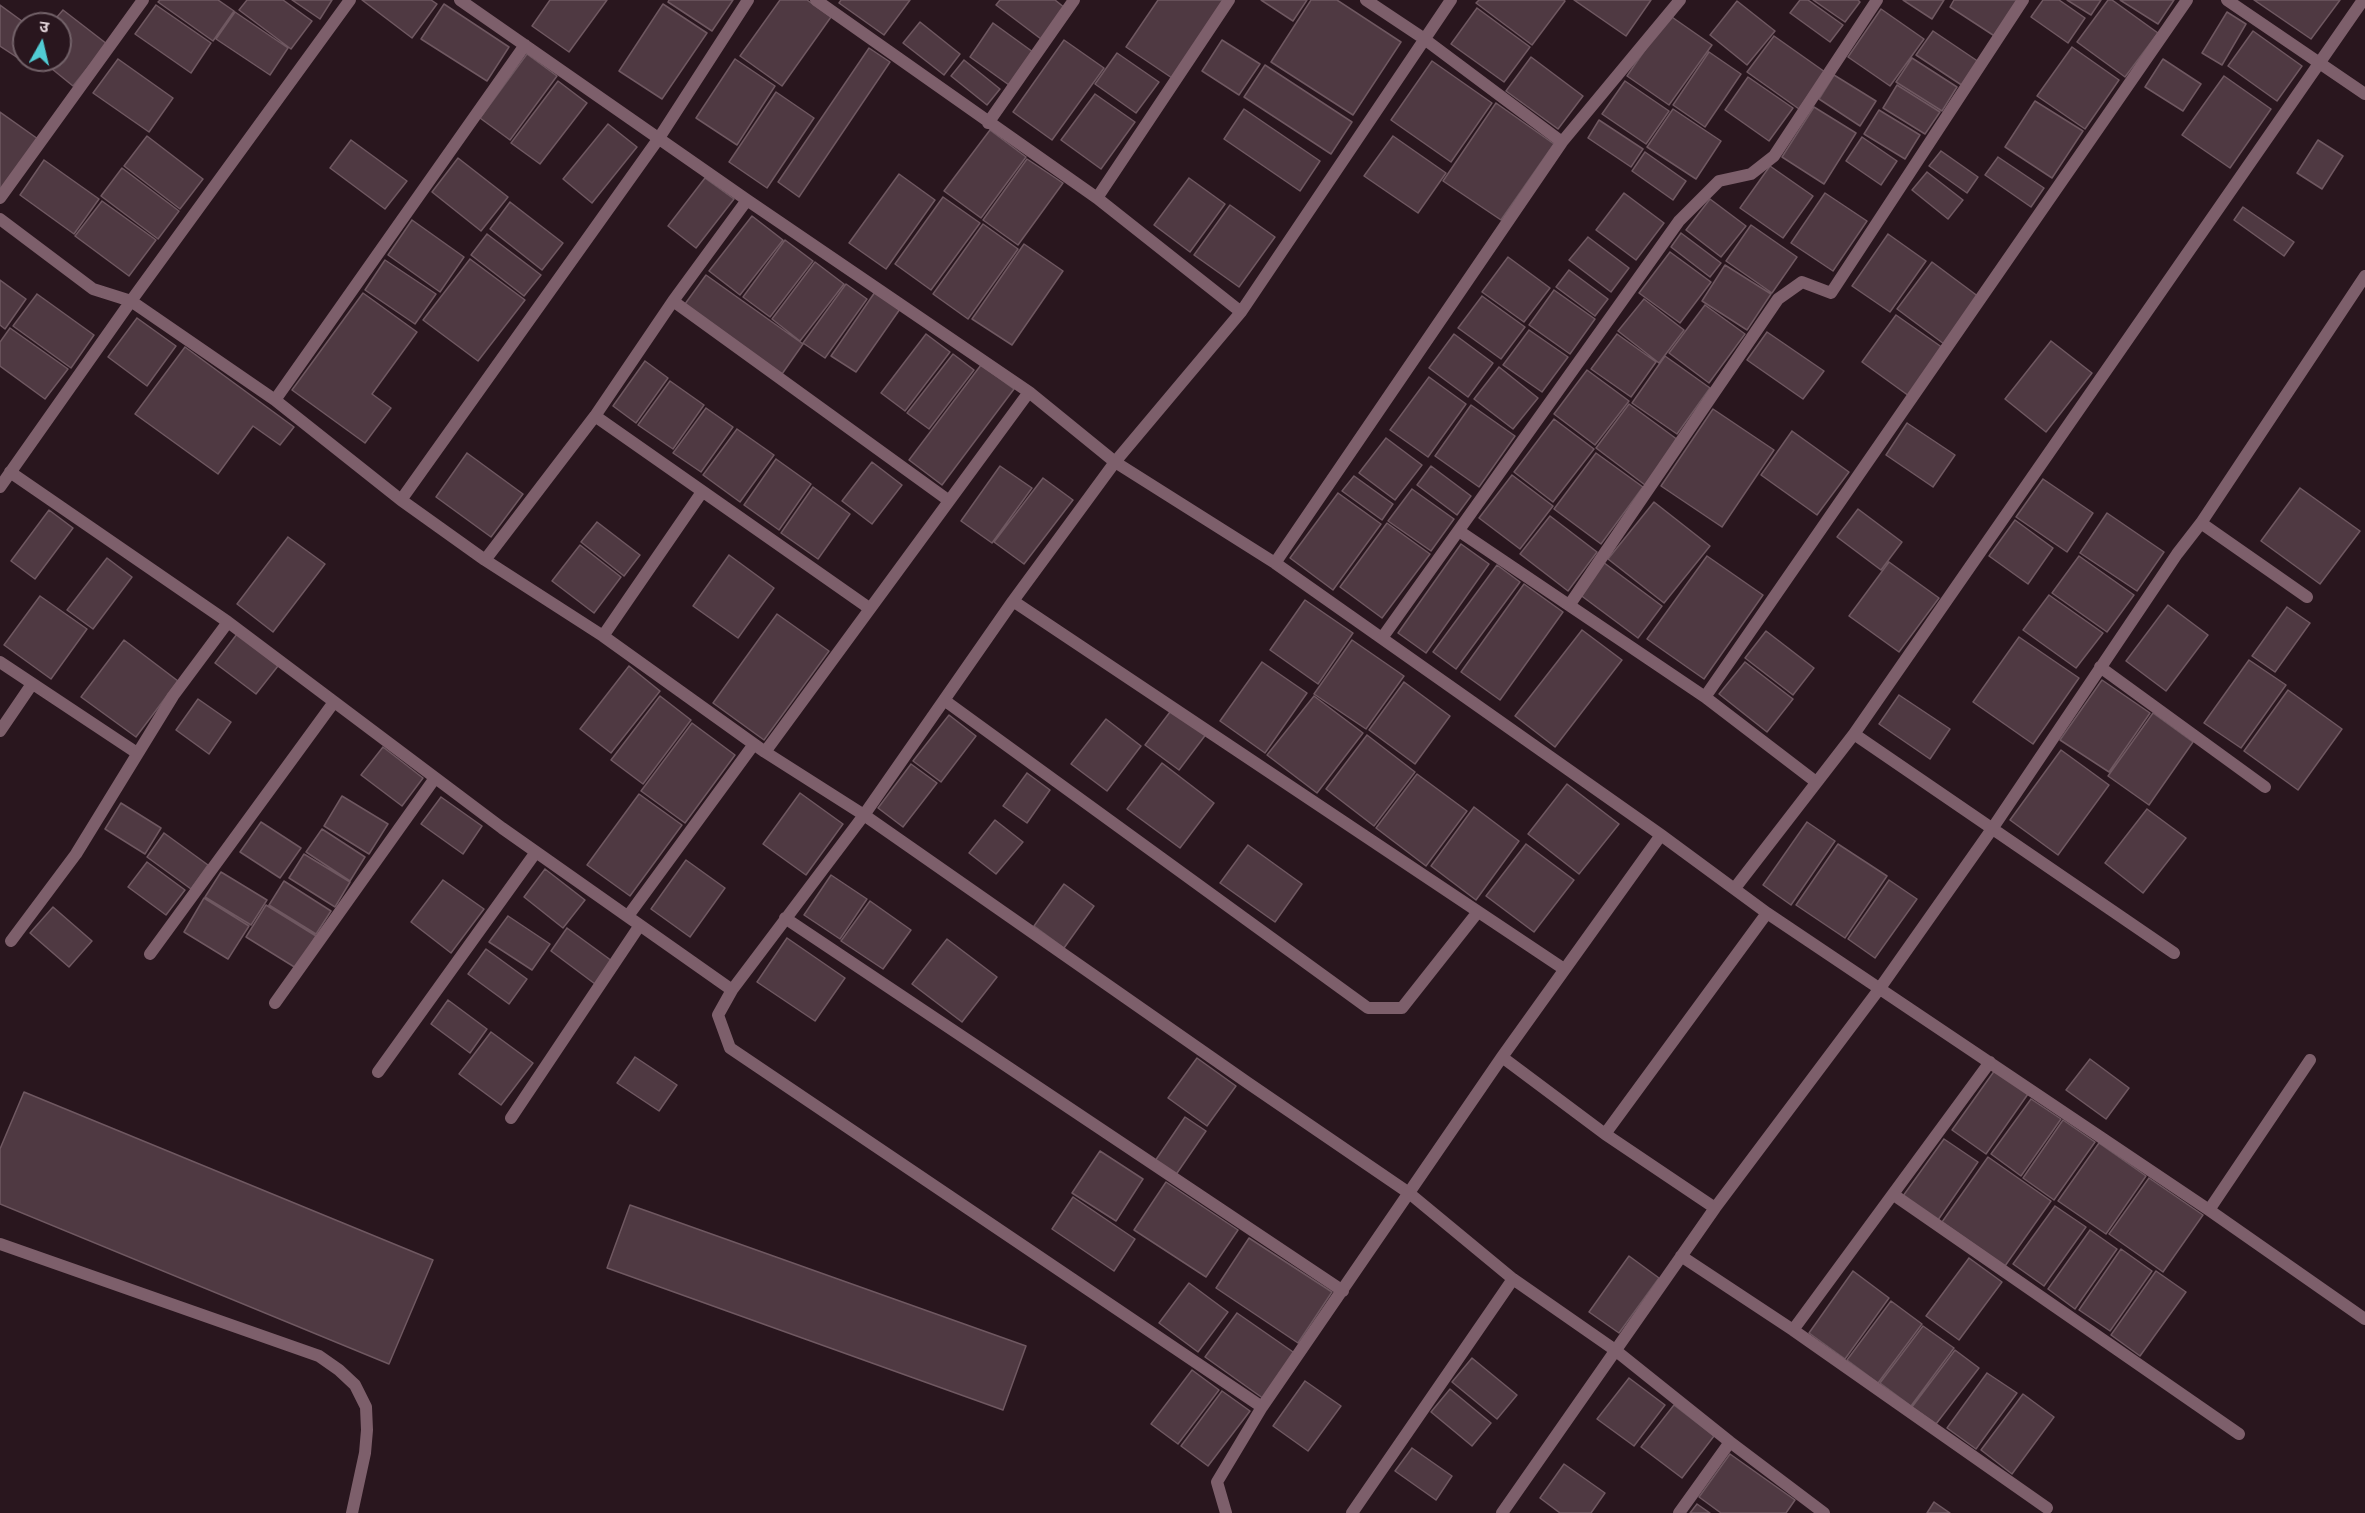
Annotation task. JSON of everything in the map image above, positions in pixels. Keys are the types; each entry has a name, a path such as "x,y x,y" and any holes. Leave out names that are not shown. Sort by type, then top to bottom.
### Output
{"street":[{"path":"0,198 143,0"},
{"path":"0,487 131,301 350,0"},
{"path":"460,0 747,200 1029,392 1115,462 1275,563 1735,888 1767,913 2209,1210 2365,1319"},
{"path":"401,500 659,138 748,0"},
{"path":"816,0 1097,198 1241,312"},
{"path":"988,123 1074,0"},
{"path":"1097,198 1229,0"},
{"path":"1365,0 1423,38 1562,142"},
{"path":"1262,1407 730,1048 718,1015 732,990 864,815 1012,601 1115,462 1241,312 1423,38 1451,0"},
{"path":"1275,563 1562,142 1680,0"},
{"path":"1382,638 1679,221 1719,181 1751,174 1774,156 1877,0"},
{"path":"1570,604 1778,299 1802,282 1831,293 2023,0"},
{"path":"1705,697 2187,0"},
{"path":"2227,0 2365,94"},
{"path":"1735,888 1854,734 2363,0"},
{"path":"275,400 525,45"},
{"path":"485,560 595,416 673,301 747,200"},
{"path":"0,219 93,289 131,301 275,400 401,500 485,560 603,636 765,752 864,815 1409,1193 1513,1279 1615,1350 1730,1442 1824,1513"},
{"path":"1502,1513 1715,1208 1880,988 1992,829 2177,554 2201,523 2365,276"},
{"path":"673,301 948,500"},
{"path":"765,752 1029,392"},
{"path":"595,416 869,608"},
{"path":"10,472 228,622 536,852 732,990"},
{"path":"603,636 702,492"},
{"path":"2201,523 2307,597"},
{"path":"1459,531 1705,697 1816,782"},
{"path":"1012,601 1564,969"},
{"path":"11,941 76,854 173,696 228,622"},
{"path":"0,662 137,753"},
{"path":"2100,667 2265,787"},
{"path":"0,731 33,684"},
{"path":"944,700 1368,1008 1402,1008 1477,912"},
{"path":"150,954 334,702"},
{"path":"1854,734 2174,953"},
{"path":"628,916 754,744"},
{"path":"275,1004 435,778"},
{"path":"1226,1513 1216,1482 1262,1407 1502,1057 1660,835"},
{"path":"378,1072 536,852"},
{"path":"1605,1134 1767,913"},
{"path":"785,918 1343,1291"},
{"path":"511,1118 640,925"},
{"path":"1502,1057 1605,1134 1715,1208"},
{"path":"2209,1210 2310,1060"},
{"path":"1793,1330 1990,1062"},
{"path":"1894,1195 2239,1434"},
{"path":"0,1245 319,1356 339,1370 355,1385 366,1407 365,1453 352,1513"},
{"path":"1681,1256 1793,1330 2047,1508"},
{"path":"1352,1513 1513,1279"},
{"path":"1679,1513 1730,1442"}],"building":[{"path":"160,0 218,0 234,11 213,41 158,2"},
{"path":"247,0 283,0 312,21 291,49 239,10"},
{"path":"292,0 332,0 320,19"},
{"path":"362,0 431,0 437,4 412,38"},
{"path":"550,0 607,0 569,52 532,26"},
{"path":"669,0 733,0 712,31 668,2"},
{"path":"780,0 807,0 831,17 782,86 740,56"},
{"path":"841,0 910,0 884,35 839,3"},
{"path":"1000,0 1055,0 1065,8 1041,39 996,5"},
{"path":"1158,0 1224,0 1172,78 1126,47"},
{"path":"1261,0 1307,0 1293,21"},
{"path":"1311,0 1337,0 1401,42 1353,115 1271,62"},
{"path":"1479,0 1565,1 1532,45 1476,3"},
{"path":"1574,0 1651,0 1626,36"},
{"path":"1800,0 1808,0 1843,25 1830,42 1790,13"},
{"path":"1813,0 1858,0 1860,2 1845,22"},
{"path":"1903,0 1944,0 1932,19"},
{"path":"1954,0 2019,0 1996,37 1950,7"},
{"path":"2043,0 2059,0 2085,18 2068,43 2031,17"},
{"path":"2067,0 2101,0 2091,15"},
{"path":"2108,0 2112,0 2158,33 2125,77 2077,42"},
{"path":"2120,0 2174,0 2158,24"},
{"path":"2254,0 2340,0 2311,39"},
{"path":"1737,1 1775,31 1747,65 1710,35"},
{"path":"444,4 509,47 487,81 421,39"},
{"path":"663,4 707,33 662,99 619,71"},
{"path":"0,5 12,14 12,54 0,46"},
{"path":"156,5 211,43 191,73 135,34"},
{"path":"1477,8 1530,47 1504,82 1451,44"},
{"path":"1881,9 1924,39 1890,86 1848,57"},
{"path":"235,12 288,48 270,75 216,39"},
{"path":"2227,12 2246,24 2222,65 2202,53"},
{"path":"1669,15 1712,45 1669,105 1627,76"},
{"path":"72,17 107,44 73,86 56,72 72,72"},
{"path":"920,22 960,54 944,75 903,43"},
{"path":"993,23 1033,52 1009,85 970,57"},
{"path":"1933,31 1979,62 1963,86 1916,55"},
{"path":"2253,31 2302,66 2277,101 2228,66"},
{"path":"1774,36 1825,72 1799,109 1747,72"},
{"path":"1064,40 1104,68 1052,140 1013,112"},
{"path":"1222,40 1260,64 1239,95 1202,71"},
{"path":"2072,47 2119,80 2085,129 2037,96"},
{"path":"869,48 890,62 799,197 778,182"},
{"path":"1709,52 1741,74 1705,127 1673,105"},
{"path":"1117,53 1159,82 1136,113 1095,84"},
{"path":"527,54 557,76 510,140 480,118"},
{"path":"1531,57 1583,96 1558,129 1506,91"},
{"path":"1912,58 1957,87 1942,111 1896,82"},
{"path":"118,59 173,98 149,132 93,93"},
{"path":"735,59 775,86 737,145 696,118"},
{"path":"2163,59 2201,84 2183,111 2145,87"},
{"path":"964,60 1000,89 987,105 951,76"},
{"path":"1432,61 1492,103 1451,162 1391,120"},
{"path":"1265,65 1352,122 1331,154 1244,97"},
{"path":"1834,75 1876,101 1860,126 1819,99"},
{"path":"2224,76 2271,109 2230,168 2182,135"},
{"path":"1748,77 1793,108 1769,141 1725,110"},
{"path":"558,81 587,103 540,164 511,143"},
{"path":"1625,81 1669,111 1646,144 1602,114"},
{"path":"1897,85 1940,112 1925,134 1883,108"},
{"path":"776,92 814,118 767,188 729,162"},
{"path":"1095,94 1135,122 1101,169 1061,140"},
{"path":"2035,101 2083,131 2052,178 2005,147"},
{"path":"1496,103 1554,144 1501,220 1443,181"},
{"path":"1814,107 1856,133 1824,184 1782,157"},
{"path":"1244,109 1320,161 1300,191 1224,139"},
{"path":"1673,109 1721,141 1696,179 1647,147"},
{"path":"1879,110 1920,135 1905,159 1864,134"},
{"path":"0,112 38,139 0,192"},
{"path":"1599,120 1643,149 1631,167 1588,138"},
{"path":"608,124 637,147 592,203 563,179"},
{"path":"990,130 1026,157 981,218 944,191"},
{"path":"147,136 203,179 180,209 124,166"},
{"path":"1393,136 1446,173 1418,213 1364,176"},
{"path":"1862,137 1897,161 1881,185 1846,161"},
{"path":"351,140 407,181 385,209 330,168"},
{"path":"2318,140 2343,156 2322,189 2297,173"},
{"path":"1941,151 1978,177 1967,193 1929,166"},
{"path":"1645,152 1686,181 1673,200 1632,171"},
{"path":"1998,157 2044,188 2031,207 1985,175"},
{"path":"458,158 508,197 481,231 432,192"},
{"path":"1027,159 1063,183 1018,245 983,220"},
{"path":"44,160 99,199 74,234 20,195"},
{"path":"1770,166 1813,196 1783,238 1740,208"},
{"path":"122,168 179,211 158,239 101,196"},
{"path":"1927,172 1963,200 1948,219 1912,190"},
{"path":"899,174 935,200 886,269 849,243"},
{"path":"705,178 734,199 696,248 668,226"},
{"path":"1189,178 1225,204 1190,252 1154,225"},
{"path":"1624,193 1664,223 1636,260 1596,230"},
{"path":"1825,193 1867,221 1833,271 1791,243"},
{"path":"943,197 980,223 931,290 895,264"},
{"path":"1710,199 1746,226 1721,257 1686,230"},
{"path":"102,201 156,240 129,276 75,236"},
{"path":"510,202 563,243 542,270 490,229"},
{"path":"1230,205 1275,237 1239,287 1194,255"},
{"path":"2243,207 2294,242 2284,256 2234,220"},
{"path":"752,216 783,240 740,295 709,271"},
{"path":"412,220 464,257 440,292 388,255"},
{"path":"983,224 1018,249 968,319 933,294"},
{"path":"1751,225 1797,257 1772,293 1726,261"},
{"path":"1681,233 1721,263 1710,277 1671,247"},
{"path":"487,234 541,275 524,296 471,255"},
{"path":"1888,234 1926,261 1890,312 1852,286"},
{"path":"1588,237 1629,268 1611,292 1569,260"},
{"path":"785,240 813,261 770,317 743,297"},
{"path":"1024,244 1063,271 1012,345 972,319"},
{"path":"1670,252 1711,282 1680,323 1639,293"},
{"path":"1508,257 1550,288 1524,322 1482,292"},
{"path":"470,259 525,300 478,361 423,320"},
{"path":"385,260 436,294 415,324 365,290"},
{"path":"815,262 844,284 800,341 772,319"},
{"path":"1932,262 1979,297 1944,344 1897,309"},
{"path":"1725,265 1771,294 1747,330 1702,301"},
{"path":"1569,270 1608,299 1595,316 1556,287"},
{"path":"706,275 803,344 782,374 685,304"},
{"path":"0,280 26,299 5,329 0,325"},
{"path":"846,284 867,299 825,358 803,343"},
{"path":"1554,290 1595,319 1570,354 1529,325"},
{"path":"875,292 900,309 856,372 831,356"},
{"path":"363,293 417,332 372,394 391,408 365,443 292,390"},
{"path":"37,294 94,335 71,368 13,326"},
{"path":"1482,296 1525,327 1501,359 1458,328"},
{"path":"1644,299 1684,330 1659,363 1618,331"},
{"path":"1705,305 1745,334 1709,383 1669,353"},
{"path":"1896,315 1943,348 1909,396 1862,362"},
{"path":"137,318 176,346 147,386 108,357"},
{"path":"10,328 68,369 45,399 0,366 0,342"},
{"path":"1529,330 1568,357 1542,392 1503,365"},
{"path":"1767,332 1824,371 1803,399 1747,360"},
{"path":"926,334 950,352 905,411 881,393"},
{"path":"1454,334 1493,363 1468,397 1429,368"},
{"path":"1617,334 1656,362 1631,397 1591,369"},
{"path":"2051,341 2092,373 2046,432 2005,399"},
{"path":"185,347 294,427 280,445 253,426 218,474 135,414"},
{"path":"953,354 974,370 929,429 907,413"},
{"path":"1665,356 1710,388 1677,434 1632,403"},
{"path":"645,361 668,378 636,423 613,406"},
{"path":"981,365 1014,389 942,485 909,460"},
{"path":"1499,367 1538,398 1513,429 1474,399"},
{"path":"1587,370 1629,401 1595,445 1554,414"},
{"path":"1429,377 1466,404 1428,457 1390,430"},
{"path":"670,381 704,405 673,449 638,425"},
{"path":"1629,404 1678,440 1645,485 1596,448"},
{"path":"1471,405 1515,436 1479,487 1435,456"},
{"path":"706,408 733,427 701,472 673,453"},
{"path":"1713,409 1774,450 1722,527 1661,486"},
{"path":"1554,419 1594,449 1553,502 1514,472"},
{"path":"1907,423 1955,455 1933,487 1886,455"},
{"path":"737,429 774,455 740,502 703,475"},
{"path":"1792,431 1849,472 1817,515 1761,475"},
{"path":"1386,438 1422,465 1395,500 1359,473"},
{"path":"467,453 523,494 491,537 436,497"},
{"path":"1596,453 1643,487 1601,544 1554,509"},
{"path":"776,459 811,484 779,530 744,505"},
{"path":"872,462 902,485 872,524 842,501"},
{"path":"1000,466 1032,488 992,543 961,521"},
{"path":"1431,466 1471,496 1457,515 1417,485"},
{"path":"1512,475 1553,506 1520,549 1479,518"},
{"path":"1354,476 1393,504 1382,520 1342,491"},
{"path":"1043,478 1073,500 1024,564 994,542"},
{"path":"2043,479 2093,513 2067,552 2016,517"},
{"path":"813,487 850,514 818,559 781,533"},
{"path":"2300,488 2360,531 2320,584 2261,541"},
{"path":"1412,489 1454,519 1431,551 1388,521"},
{"path":"1338,493 1381,524 1333,590 1290,558"},
{"path":"1654,502 1710,546 1664,603 1608,559"},
{"path":"1858,509 1902,542 1881,570 1837,537"},
{"path":"49,510 73,528 35,579 11,561"},
{"path":"2107,513 2164,552 2137,591 2080,553"},
{"path":"1550,516 1597,552 1568,591 1520,554"},
{"path":"2015,520 2053,548 2028,584 1989,556"},
{"path":"597,522 640,555 624,576 581,542"},
{"path":"1387,523 1430,554 1382,618 1340,587"},
{"path":"288,537 325,564 273,632 237,604"},
{"path":"1461,544 1489,564 1426,653 1398,633"},
{"path":"580,545 621,577 594,613 552,581"},
{"path":"729,555 774,588 738,638 693,606"},
{"path":"1707,556 1763,595 1704,679 1647,639"},
{"path":"2079,556 2134,595 2107,632 2052,593"},
{"path":"107,558 132,577 93,629 67,610"},
{"path":"1603,562 1662,606 1638,638 1579,594"},
{"path":"1889,562 1939,598 1899,652 1849,616"},
{"path":"1497,565 1520,582 1456,669 1433,652"},
{"path":"1524,584 1563,612 1500,700 1461,672"},
{"path":"2049,595 2103,633 2076,668 2023,630"},
{"path":"40,596 87,629 51,679 4,645"},
{"path":"1305,600 1353,633 1318,684 1270,650"},
{"path":"2168,605 2208,635 2166,691 2126,661"},
{"path":"2287,607 2310,623 2275,672 2252,656"},
{"path":"777,614 829,651 764,740 713,703"},
{"path":"1582,630 1622,660 1555,747 1515,716"},
{"path":"1766,631 1814,668 1793,695 1745,658"},
{"path":"237,634 278,666 256,694 215,663"},
{"path":"2019,637 2079,678 2033,744 1973,702"},
{"path":"124,640 178,681 136,737 81,697"},
{"path":"1352,640 1404,676 1366,729 1314,694"},
{"path":"2249,660 2286,685 2241,748 2204,723"},
{"path":"1262,662 1307,693 1265,753 1220,721"},
{"path":"1745,662 1793,699 1767,732 1719,694"},
{"path":"629,666 660,691 611,753 580,729"},
{"path":"2102,680 2150,713 2109,772 2060,740"},
{"path":"1404,682 1450,716 1415,764 1369,730"},
{"path":"2288,690 2342,729 2298,790 2244,751"},
{"path":"1899,695 1950,729 1930,759 1879,724"},
{"path":"660,696 691,720 643,784 611,760"},
{"path":"1314,696 1363,733 1317,793 1267,755"},
{"path":"198,699 231,722 209,754 176,730"},
{"path":"1173,708 1207,733 1179,770 1145,745"},
{"path":"2153,713 2193,742 2149,805 2108,776"},
{"path":"949,715 976,736 941,782 913,761"},
{"path":"1106,719 1141,746 1107,791 1071,764"},
{"path":"692,723 735,755 685,823 641,791"},
{"path":"1367,735 1415,772 1374,826 1326,789"},
{"path":"383,747 423,778 402,806 361,775"},
{"path":"2061,750 2109,785 2058,855 2010,820"},
{"path":"1162,763 1214,803 1180,848 1127,809"},
{"path":"911,764 937,783 903,827 878,808"},
{"path":"1027,773 1050,790 1027,823 1003,806"},
{"path":"1417,774 1467,811 1426,866 1376,828"},
{"path":"1567,784 1619,824 1579,874 1528,834"},
{"path":"800,793 843,824 806,875 763,844"},
{"path":"639,794 682,825 630,896 587,865"},
{"path":"342,796 388,824 369,854 324,826"},
{"path":"441,797 482,826 463,854 421,824"},
{"path":"121,803 161,828 145,854 105,829"},
{"path":"1474,807 1519,841 1476,900 1431,866"},
{"path":"2147,809 2186,838 2143,893 2105,863"},
{"path":"995,820 1023,842 996,874 969,853"},
{"path":"261,822 301,848 280,878 240,852"},
{"path":"1807,822 1835,841 1791,905 1763,885"},
{"path":"322,829 365,857 350,881 306,852"},
{"path":"164,833 208,865 191,889 147,857"},
{"path":"1526,844 1574,880 1534,932 1486,896"},
{"path":"1838,844 1887,876 1845,938 1796,905"},
{"path":"1248,845 1302,884 1275,922 1220,883"},
{"path":"304,854 350,882 335,907 289,878"},
{"path":"686,860 725,888 690,937 651,909"},
{"path":"147,862 185,890 166,915 128,887"},
{"path":"545,869 585,900 563,928 524,897"},
{"path":"221,872 267,900 251,925 205,897"},
{"path":"831,875 867,899 840,939 804,915"},
{"path":"443,880 484,909 451,953 411,922"},
{"path":"1889,880 1917,899 1875,958 1848,939"},
{"path":"284,881 331,911 316,934 269,905"},
{"path":"1064,884 1094,906 1064,948 1034,926"},
{"path":"204,898 249,926 228,959 184,932"},
{"path":"870,901 911,930 883,969 841,941"},
{"path":"266,905 316,936 296,968 246,937"},
{"path":"53,907 92,941 69,967 30,933"},
{"path":"508,916 550,944 532,970 489,942"},
{"path":"567,928 612,961 595,984 551,951"},
{"path":"787,938 845,978 815,1021 757,982"},
{"path":"947,939 997,977 962,1022 912,984"},
{"path":"486,949 527,979 509,1004 468,974"},
{"path":"448,1000 487,1029 470,1053 431,1024"},
{"path":"491,1032 533,1063 501,1105 459,1074"},
{"path":"635,1057 677,1085 659,1111 617,1083"},
{"path":"1197,1058 1236,1086 1207,1126 1168,1098"},
{"path":"2090,1059 2129,1088 2106,1119 2066,1090"},
{"path":"1995,1070 2028,1094 1986,1154 1952,1130"},
{"path":"24,1092 433,1260 389,1364 0,1204 0,1149"},
{"path":"2031,1099 2061,1119 2021,1176 1991,1154"},
{"path":"1185,1117 1206,1131 1175,1176 1155,1161"},
{"path":"2063,1120 2095,1142 2054,1200 2023,1178"},
{"path":"1944,1139 1978,1162 1938,1220 1903,1196"},
{"path":"2099,1143 2146,1176 2106,1234 2058,1201"},
{"path":"1100,1151 1143,1179 1116,1221 1072,1193"},
{"path":"1988,1157 2051,1201 2005,1266 1942,1222"},
{"path":"2149,1178 2203,1215 2163,1272 2109,1234"},
{"path":"1166,1182 1238,1230 1206,1277 1134,1230"},
{"path":"1073,1197 1135,1239 1114,1271 1052,1229"},
{"path":"630,1205 1026,1346 1003,1410 607,1268"},
{"path":"2055,1206 2086,1227 2044,1286 2013,1264"},
{"path":"2090,1230 2117,1249 2075,1309 2048,1289"},
{"path":"1249,1238 1332,1292 1298,1343 1216,1288"},
{"path":"2121,1249 2152,1271 2110,1331 2079,1310"},
{"path":"1629,1256 1659,1278 1619,1333 1589,1312"},
{"path":"1969,1258 2002,1282 1959,1340 1926,1316"},
{"path":"1853,1271 1889,1298 1845,1359 1809,1333"},
{"path":"2156,1271 2186,1292 2140,1356 2111,1335"},
{"path":"1189,1283 1228,1312 1198,1352 1159,1323"},
{"path":"1891,1301 1922,1324 1878,1383 1847,1360"},
{"path":"1237,1313 1296,1354 1264,1399 1205,1357"},
{"path":"1923,1326 1954,1348 1911,1406 1880,1383"},
{"path":"1955,1350 1979,1368 1936,1424 1912,1407"},
{"path":"1472,1358 1517,1395 1497,1419 1452,1382"},
{"path":"1192,1370 1219,1390 1178,1444 1151,1424"},
{"path":"1987,1373 2017,1393 1976,1449 1947,1428"},
{"path":"1629,1378 1665,1405 1634,1446 1597,1419"},
{"path":"1305,1381 1341,1406 1308,1451 1273,1426"},
{"path":"1450,1389 1491,1423 1472,1446 1431,1412"},
{"path":"1222,1391 1250,1411 1208,1466 1181,1446"},
{"path":"2023,1394 2054,1417 2012,1474 1981,1450"},
{"path":"1674,1405 1714,1436 1682,1478 1641,1447"},
{"path":"1412,1448 1452,1476 1436,1500 1395,1471"},
{"path":"1730,1454 1795,1500 1786,1513 1721,1513 1699,1497"},
{"path":"1564,1464 1605,1493 1591,1513 1560,1513 1540,1498"},
{"path":"1934,1502 1950,1513 1927,1513"},
{"path":"1697,1504 1710,1513 1690,1513"}]}
